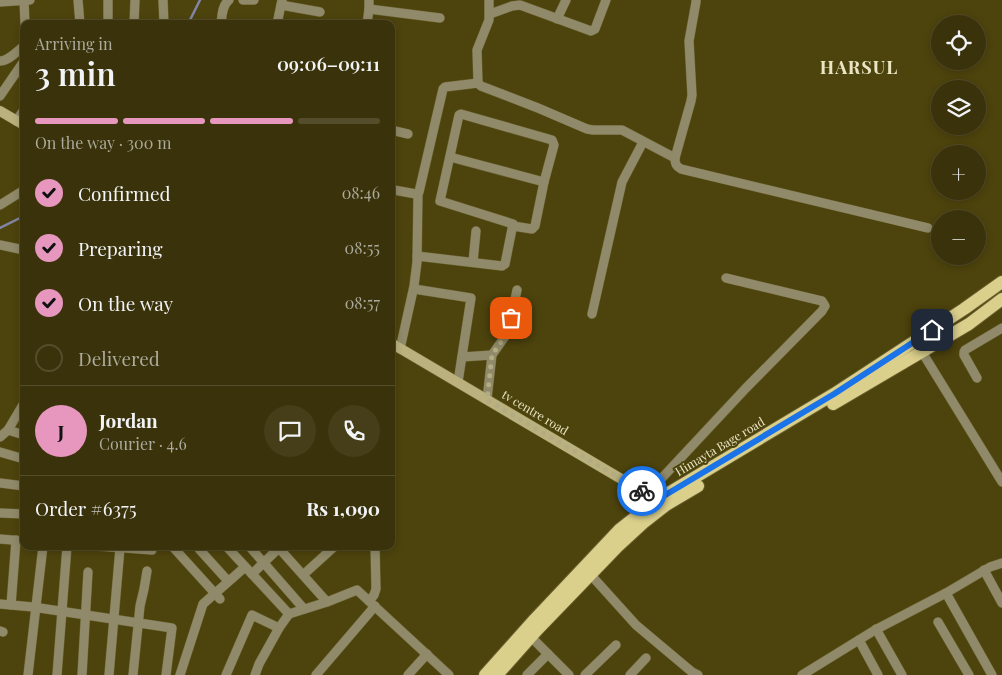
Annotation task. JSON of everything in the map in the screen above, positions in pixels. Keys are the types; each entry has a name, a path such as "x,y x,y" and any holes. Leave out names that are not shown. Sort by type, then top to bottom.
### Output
{"main road":[{"path":"0,111 20,123"},
{"name":"Himayta Bage road","path":"485,675 527,634 619,530 656,500 834,394 1002,282"},
{"path":"497,675 527,634 643,523 656,500 786,432 970,324 1002,299"},
{"name":"tv centre road","path":"396,346 656,500"}],"street":[{"path":"24,0 25,20"},
{"path":"0,2 30,0"},
{"path":"78,0 80,20"},
{"path":"108,0 108,20"},
{"path":"134,20 135,0"},
{"path":"163,0 164,20"},
{"path":"222,20 225,2 229,0"},
{"path":"244,0 254,0"},
{"path":"489,0 489,20 477,50 478,83 480,86 538,108 587,130 622,130 675,158"},
{"path":"557,20 566,0"},
{"path":"490,14 521,2 557,20 591,32 595,29 606,0"},
{"path":"696,0 689,41 692,95 675,158 676,166 681,169 928,228"},
{"path":"278,20 282,2 320,12"},
{"path":"367,20 369,5 440,18"},
{"path":"0,61 8,59 20,49"},
{"path":"0,96 20,67"},
{"path":"396,346 414,289 417,256 418,194 443,89 445,87 478,83"},
{"path":"463,114 552,140 554,145 544,182 534,228 529,229 513,226 511,222 440,201 459,115 463,114"},
{"path":"395,131 408,134"},
{"path":"592,314 622,182 643,142"},
{"path":"450,156 544,182"},
{"path":"395,190 418,194"},
{"path":"0,205 20,192"},
{"path":"417,256 502,266 506,264 513,226"},
{"path":"473,262 476,231"},
{"path":"0,245 20,249"},
{"path":"656,500 746,388 825,306 822,301 726,278"},
{"path":"414,289 471,298 458,382"},
{"path":"487,400 492,355 508,332 517,290"},
{"path":"977,378 964,352 1002,328"},
{"path":"922,352 1002,482"},
{"path":"462,357 492,355"},
{"path":"0,437 8,430 20,410"},
{"path":"8,430 20,434"},
{"path":"0,452 20,458"},
{"path":"0,483 20,486"},
{"path":"0,512 20,514"},
{"path":"0,539 20,541 11,605"},
{"path":"28,675 43,550"},
{"path":"57,675 67,550"},
{"path":"109,675 123,550"},
{"path":"175,550 217,596"},
{"path":"185,561 198,550"},
{"path":"202,550 228,581"},
{"path":"230,550 289,614"},
{"path":"253,550 304,609"},
{"path":"252,574 276,550"},
{"path":"282,550 327,602"},
{"path":"303,575 331,550"},
{"path":"316,675 372,604 376,589 375,550"},
{"path":"802,675 876,629 946,593 984,570 1002,563"},
{"path":"180,675 202,604 207,599 217,596 228,581 245,566"},
{"path":"984,570 1002,603"},
{"path":"133,675 140,606 147,571"},
{"path":"82,675 88,572"},
{"path":"590,574 636,625 698,675"},
{"path":"255,675 279,628 289,614 357,590 450,675"},
{"path":"946,593 992,675"},
{"path":"0,604 36,607 172,628 166,675"},
{"path":"226,675 252,615 279,628"},
{"path":"938,622 969,675"},
{"path":"876,629 902,675"},
{"path":"527,634 569,675"},
{"path":"859,640 878,675"},
{"path":"585,675 616,645"},
{"path":"408,675 427,654"},
{"path":"527,675 548,654"},
{"path":"630,675 646,658"}],"waterway":[{"path":"190,20 200,0"},
{"path":"0,228 20,218"}],"way so far":[{"path":"511,318 508,332 492,355 487,400 642,491"}],"district":[{"name":"HARSUL","path":"859,68"}],"route":[{"path":"642,491 657,500 834,394 932,330"}]}
